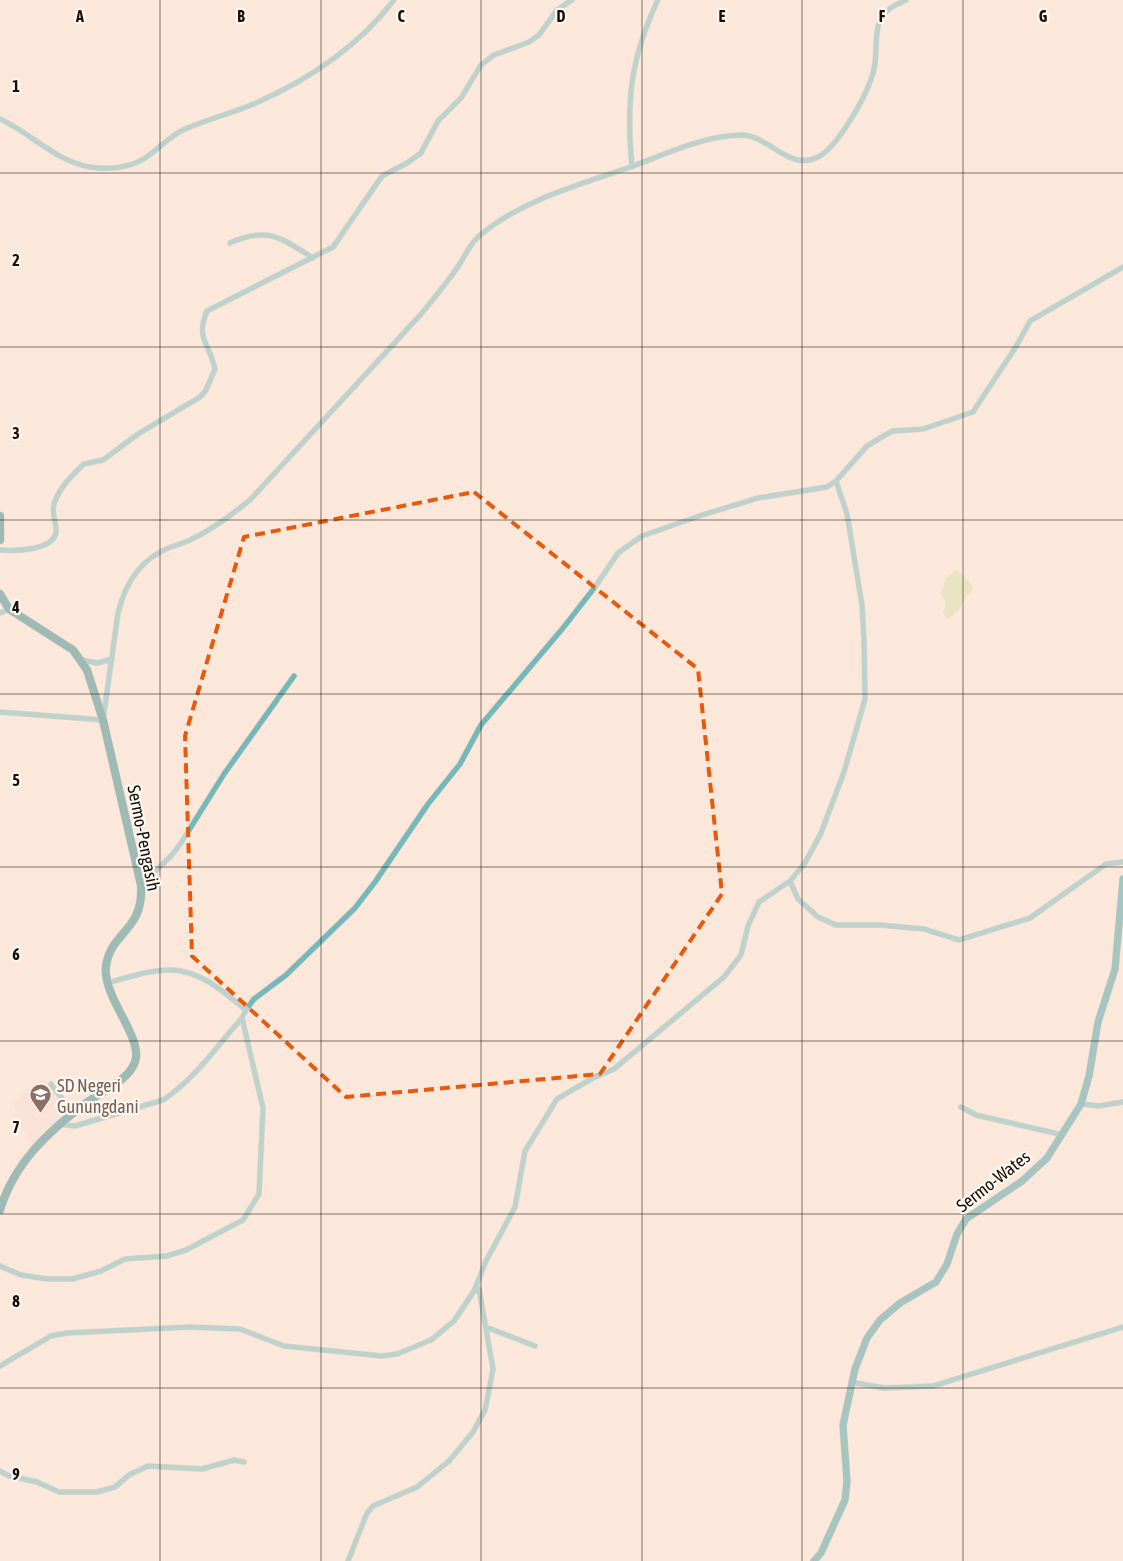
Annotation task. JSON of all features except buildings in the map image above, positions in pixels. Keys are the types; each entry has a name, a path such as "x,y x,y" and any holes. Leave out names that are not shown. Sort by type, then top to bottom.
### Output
{"main road":[{"path":"0,516 0,540"},
{"name":"Sermo-Pengasih","path":"0,594 9,609 63,642 82,660 103,720 141,885 140,910 110,953 106,970 106,983"},
{"name":"Sermo-Wates","path":"814,1561 821,1553 845,1500 847,1481 843,1425 851,1382 866,1338 880,1320 900,1303 936,1282 948,1264 957,1234 966,1219 1022,1181 1047,1158 1081,1104 1089,1076 1098,1022 1114,969 1120,934 1123,878"},
{"path":"0,1210 9,1184 44,1137 123,1077 136,1060 132,1040 106,983"}],"street":[{"path":"0,119 72,162 90,167 109,168 136,162 174,135 257,102 321,69 366,32 394,0"},
{"path":"0,550 39,546 51,541 56,532 54,506 59,494 84,464 103,460 138,434 200,397 206,390 215,369 202,338 201,328 207,311 314,258 333,246 382,176 407,163 420,153 438,121 461,98 481,65 494,55 530,42 539,35 557,10 572,0"},
{"path":"632,167 628,130 633,69 658,0"},
{"path":"0,712 103,720 122,597 126,587 140,567 170,547 192,540 220,523 250,500 422,313 445,285 478,237 517,211 546,196 632,167 697,142 743,135 754,136 800,161 822,154 835,142 855,113 870,84 875,68 878,28 882,17 888,10 906,0"},
{"path":"230,243 263,233 290,243 314,258"},
{"path":"59,1124 75,1126 163,1100 194,1074 242,1018 254,999 286,975 355,908 428,804 460,764 481,725 564,628 618,553 642,536 699,516 758,498 827,486 836,481 867,446 885,434 893,431 923,429 973,412 1017,346 1030,320 1123,267"},
{"path":"0,1366 51,1336 67,1333 190,1327 240,1329 284,1346 382,1356 397,1354 431,1340 445,1331 454,1322 474,1291 486,1261 515,1207 525,1151 557,1100 593,1078 614,1070 724,977 741,955 748,926 760,902 790,881 805,864 821,833 844,772 865,699 862,606 847,514 836,481"},
{"path":"0,613 9,609"},
{"path":"82,660 97,663 112,659"},
{"path":"141,885 171,856 181,843 224,774 294,676"},
{"path":"790,881 798,898 818,917 836,925 880,925 924,929 959,940 1030,918 1106,864 1123,862"},
{"path":"106,983 158,971 181,971 214,985 246,1010"},
{"path":"0,1266 20,1275 47,1279 72,1279 101,1271 125,1260 167,1256 186,1250 243,1220 259,1194 263,1108 242,1018"},
{"path":"51,1084 74,1113"},
{"path":"1081,1104 1099,1106 1123,1102"},
{"path":"961,1107 976,1115 1063,1135"},
{"path":"348,1561 367,1513 373,1506 417,1487 449,1461 473,1432 485,1410 491,1384 492,1364 479,1289 474,1291"},
{"path":"486,1327 535,1346"},
{"path":"851,1382 884,1388 933,1386 1123,1327"},
{"path":"0,1471 9,1476 37,1482 59,1492 97,1492 115,1487 129,1475 148,1466 202,1469 234,1460 244,1462"}],"highlighted area":[{"path":"474,492 698,669 722,894 600,1074 346,1097 192,956 185,736 244,537"}],"shaded area":[{"name":"SD Negeri Gunungdani","path":"45,1077 70,1110 32,1148 18,1120 13,1102"}],"green space":[{"path":"956,570 968,580 973,588 959,610 947,620 943,612 946,603 941,594 946,578"}],"place":[{"name":"SD Negeri Gunungdani","path":"41,1114"}]}
